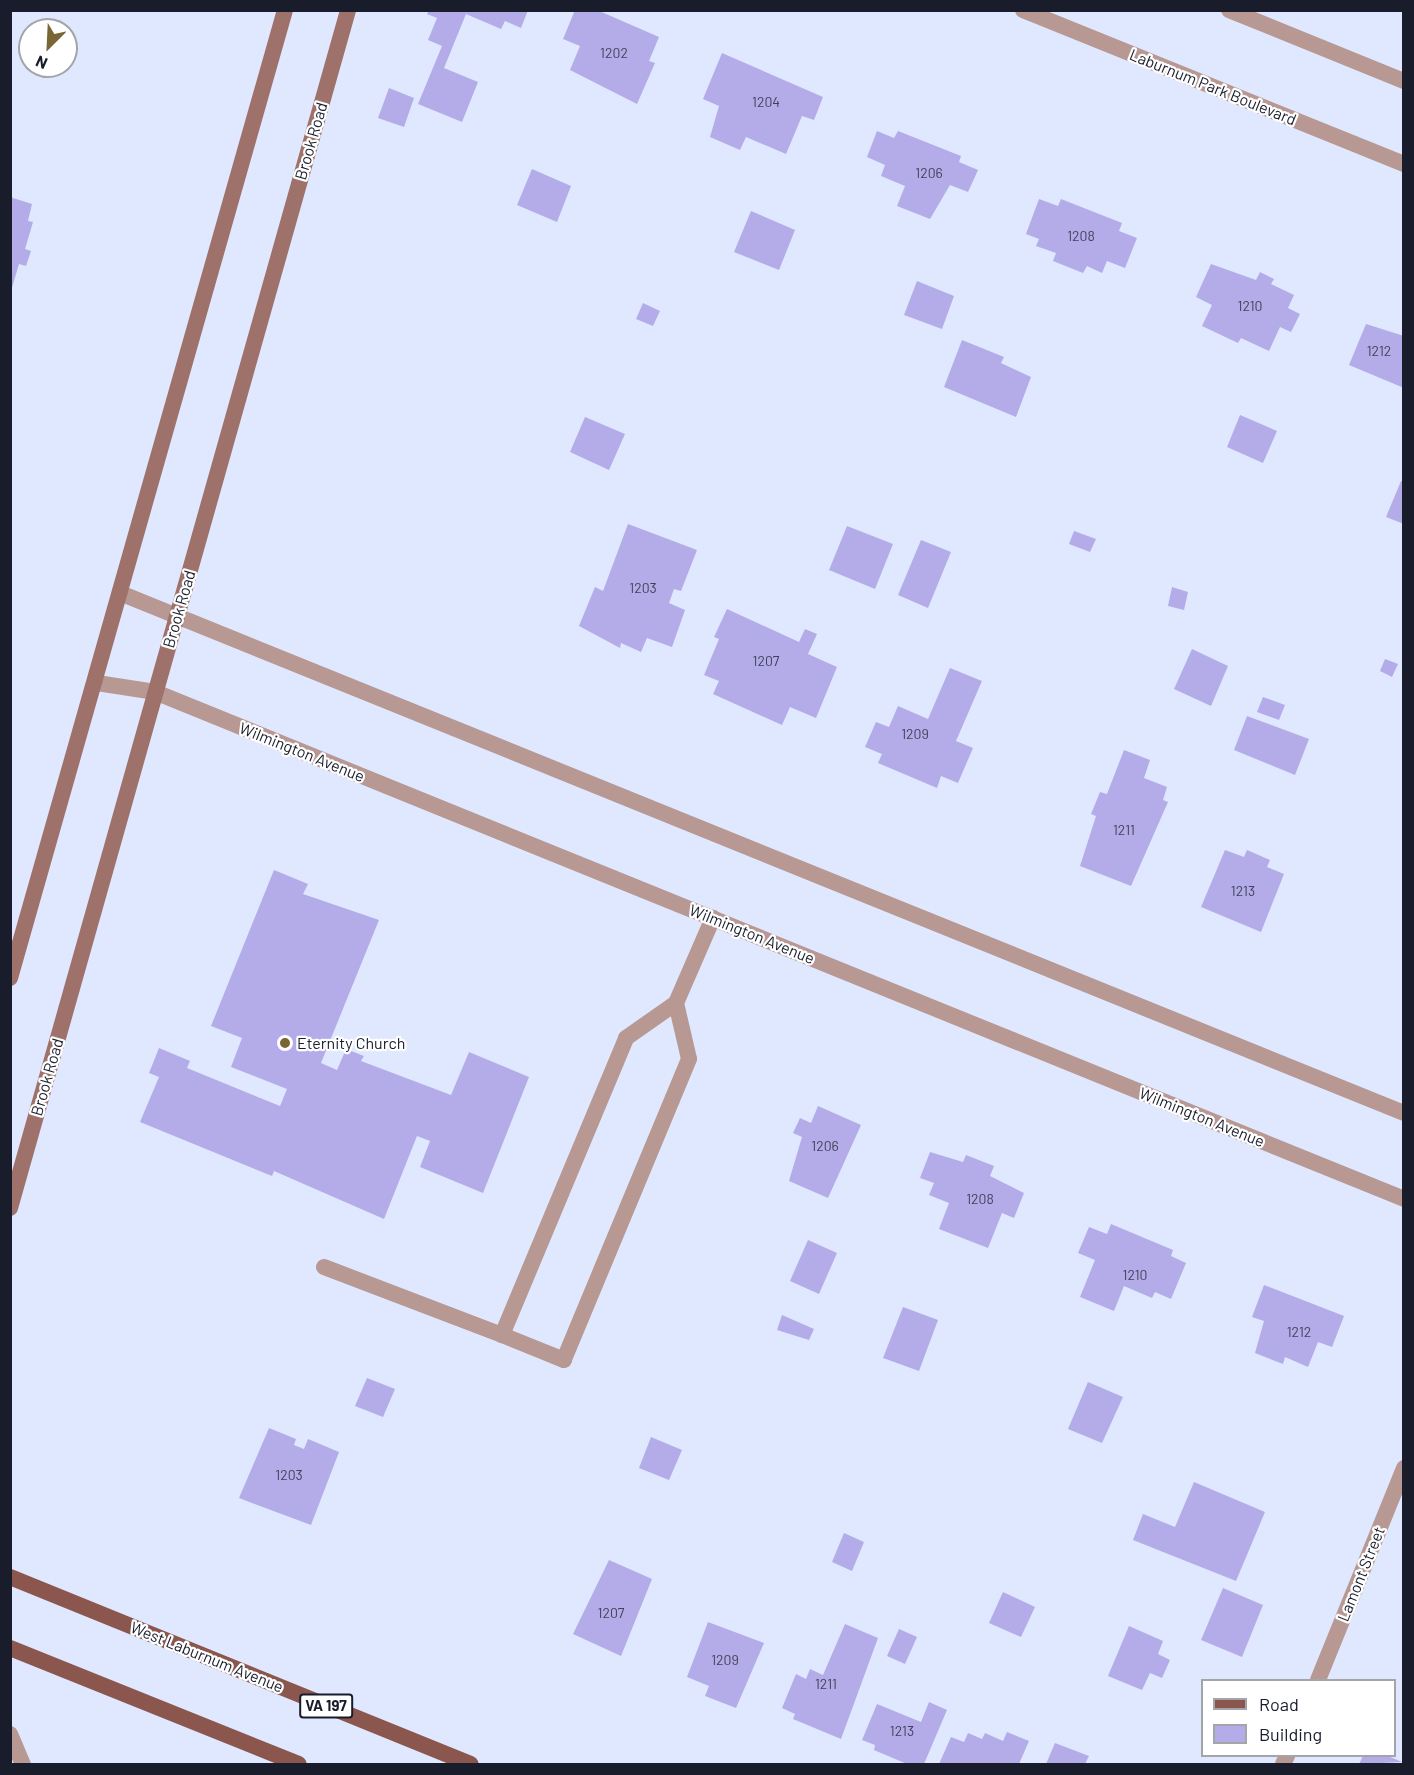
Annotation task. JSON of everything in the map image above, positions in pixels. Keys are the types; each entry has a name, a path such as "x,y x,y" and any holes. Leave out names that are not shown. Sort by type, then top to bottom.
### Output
{"main road":[{"path":"10,978 97,683 120,593 285,10"},
{"name":"Brook Road","path":"10,1208 348,10"},
{"name":"West Laburnum Avenue","path":"10,1577 471,1764"},
{"path":"10,1648 299,1764"}],"street":[{"name":"Laburnum Park Boulevard","path":"1023,10 1404,164"},
{"path":"1229,10 1404,81"},
{"path":"120,593 1404,1113"},
{"name":"Wilmington Avenue","path":"97,683 155,692 1404,1198"},
{"path":"502,1335 626,1038 676,1003 713,918"},
{"path":"324,1267 564,1360 689,1059 676,1003"},
{"name":"Lamont Street","path":"1317,1679 1404,1468"},
{"path":"10,1734 23,1764"}],"building":[{"path":"429,10 528,10 521,28 505,21 501,29 466,14 444,68 478,82 462,122 418,104 442,46 428,40 437,18 427,14"},
{"path":"575,10 597,10 659,37 649,61 655,63 637,104 570,70 580,46 563,39"},
{"path":"722,53 823,97 814,120 802,116 786,154 746,137 740,150 710,137 719,106 703,99"},
{"path":"389,88 414,98 404,127 378,118"},
{"path":"877,131 894,138 898,131 961,156 959,162 978,170 968,192 950,185 930,219 897,206 905,186 881,176 885,165 867,157"},
{"path":"532,169 571,186 557,222 517,205"},
{"path":"10,197 32,204 28,221 33,222 25,249 31,251 26,266 19,264 11,291"},
{"path":"1039,199 1058,206 1061,199 1122,223 1119,231 1137,238 1125,268 1107,261 1102,273 1087,266 1083,273 1053,261 1056,253 1036,246 1039,239 1026,234"},
{"path":"751,211 795,230 779,270 734,252"},
{"path":"1211,264 1256,280 1260,272 1274,279 1271,284 1294,295 1288,308 1300,314 1291,332 1280,327 1269,351 1241,338 1238,343 1202,326 1212,305 1196,297"},
{"path":"917,281 954,296 942,329 904,315"},
{"path":"643,303 660,311 653,326 636,319"},
{"path":"1366,324 1404,336 1404,388 1349,365"},
{"path":"962,340 1004,357 1001,363 1031,377 1016,417 944,387"},
{"path":"1240,415 1277,431 1263,463 1227,447"},
{"path":"585,417 625,434 609,470 570,452"},
{"path":"1401,481 1404,482 1404,524 1386,517"},
{"path":"628,524 697,550 681,591 674,589 669,603 685,610 672,647 647,638 641,652 621,643 620,648 579,626 595,587 603,591"},
{"path":"847,526 893,544 875,589 829,570"},
{"path":"1074,531 1096,539 1090,552 1069,544"},
{"path":"921,540 951,552 928,608 898,595"},
{"path":"1172,587 1188,592 1184,610 1168,606"},
{"path":"727,609 799,642 805,629 817,634 808,654 837,667 816,718 790,707 782,725 713,694 719,681 704,675 719,639 714,637"},
{"path":"1192,649 1228,666 1211,706 1174,689"},
{"path":"1385,659 1398,664 1392,677 1380,671"},
{"path":"950,668 982,681 956,741 973,748 958,783 941,776 937,788 878,763 882,754 865,747 876,722 889,727 898,706 928,719"},
{"path":"1263,697 1285,705 1279,720 1257,712"},
{"path":"1247,716 1309,739 1295,775 1234,750"},
{"path":"1124,750 1150,760 1144,778 1167,787 1163,800 1168,802 1131,886 1080,866 1096,816 1091,814 1100,792 1107,794"},
{"path":"1225,850 1244,857 1247,850 1270,860 1267,867 1284,874 1261,932 1201,907"},
{"name":"Eternity Church","path":"274,870 308,884 303,894 379,920 321,1063 337,1070 346,1049 364,1056 361,1061 451,1095 469,1052 529,1077 483,1193 420,1167 430,1141 417,1136 384,1219 274,1171 272,1176 140,1122 159,1077 149,1073 159,1048 190,1061 187,1068 280,1106 287,1089 231,1067 242,1038 211,1026"},
{"path":"818,1106 861,1125 828,1198 789,1181 802,1137 793,1133 800,1118 811,1123"},
{"path":"930,1152 963,1162 966,1155 994,1166 990,1176 1024,1193 1014,1218 1002,1213 988,1248 939,1229 949,1203 929,1195 934,1183 920,1178"},
{"path":"1111,1224 1173,1250 1171,1256 1186,1263 1171,1299 1155,1292 1152,1298 1124,1286 1114,1311 1080,1297 1095,1260 1078,1253 1089,1227 1107,1234"},
{"path":"808,1240 837,1253 819,1294 790,1281"},
{"path":"1264,1285 1344,1316 1332,1347 1318,1342 1308,1367 1285,1357 1283,1364 1255,1353 1264,1321 1252,1317"},
{"path":"903,1307 938,1320 919,1371 883,1358"},
{"path":"782,1315 814,1329 809,1340 777,1330"},
{"path":"367,1378 395,1389 383,1417 355,1406"},
{"path":"1088,1382 1123,1397 1102,1443 1068,1429"},
{"path":"269,1428 296,1439 294,1445 304,1449 308,1439 339,1452 311,1525 239,1498"},
{"path":"651,1437 682,1450 669,1480 639,1468"},
{"path":"1194,1482 1265,1512 1236,1581 1133,1540 1143,1514 1175,1527"},
{"path":"844,1533 864,1542 852,1571 832,1562"},
{"path":"609,1560 652,1579 621,1656 573,1634"},
{"path":"1223,1588 1263,1605 1242,1657 1201,1640"},
{"path":"1003,1592 1035,1607 1021,1637 989,1623"},
{"path":"708,1622 764,1643 736,1708 705,1696 709,1686 687,1677"},
{"path":"845,1624 878,1638 841,1739 793,1719 795,1714 782,1708 796,1674 806,1679 810,1669 823,1675"},
{"path":"1129,1626 1163,1641 1158,1654 1170,1660 1162,1678 1150,1673 1142,1690 1108,1676"},
{"path":"899,1629 917,1637 905,1664 887,1656"},
{"path":"929,1702 947,1710 924,1764 907,1764 874,1750 875,1745 862,1740 877,1704 921,1722"},
{"path":"1007,1732 1029,1741 1019,1764 939,1764 951,1737 964,1742 968,1733 982,1739 985,1733 1003,1741"},
{"path":"1055,1743 1089,1756 1085,1764 1046,1764"},
{"path":"1362,1757 1390,1757 1402,1762 1359,1764"}],"place":[{"name":"Eternity Church","path":"285,1043"}]}
